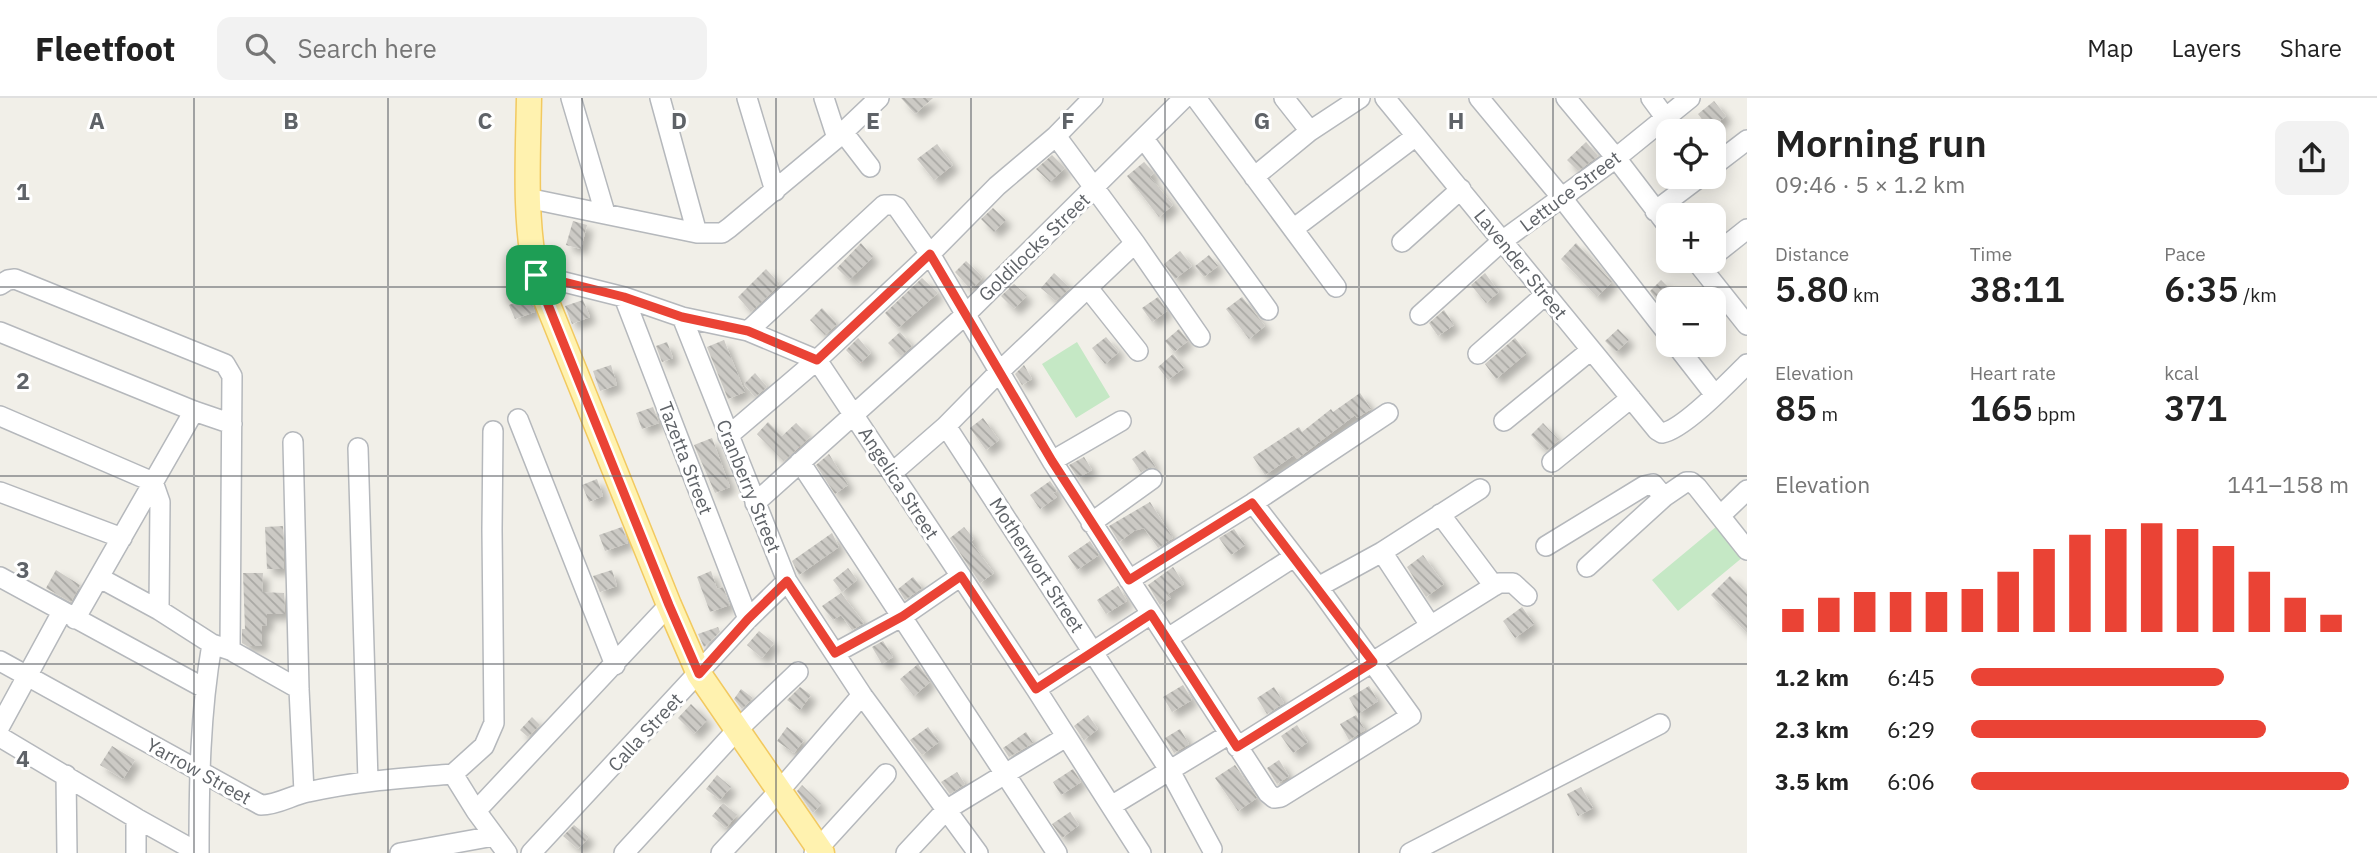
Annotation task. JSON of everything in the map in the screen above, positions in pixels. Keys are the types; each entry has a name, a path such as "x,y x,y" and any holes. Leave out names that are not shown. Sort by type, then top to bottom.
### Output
{"main road":[{"path":"529,98 527,198 536,275 699,674 736,731 780,790 818,851"}],"street":[{"path":"571,98 605,213"},
{"path":"660,98 697,233"},
{"path":"747,98 775,191"},
{"path":"824,98 840,135 870,167"},
{"path":"527,198 697,233 722,233 775,191 879,98"},
{"path":"728,436 817,360 930,254 997,186 1056,136 1093,98"},
{"name":"Goldilocks Street","path":"755,503 965,315 1184,98"},
{"path":"1196,98 1336,287"},
{"path":"1284,98 1310,131"},
{"path":"1254,177 1310,131 1360,98"},
{"name":"Lavender Street","path":"1385,98 1657,430 1662,433 1673,430 1715,395"},
{"path":"1479,98 1562,198 1656,319"},
{"path":"1566,98 1616,158 1656,212"},
{"path":"1651,98 1665,117"},
{"name":"Lettuce Street","path":"1420,314 1502,241 1616,158 1690,98"},
{"path":"1056,136 1200,337"},
{"path":"1293,229 1416,136"},
{"path":"1144,139 1268,310"},
{"path":"1726,156 1747,140"},
{"path":"1402,242 1461,189"},
{"path":"1676,203 1689,189"},
{"path":"748,331 884,205 897,207 930,254 1091,523 1233,741 1274,798 1281,797 1411,716 1318,587 1252,503"},
{"path":"1726,245 1747,229"},
{"path":"892,473 946,426 1135,243"},
{"path":"1712,273 1747,325"},
{"path":"536,275 624,297 682,317 748,331 817,360"},
{"path":"0,285 15,279 225,364 232,376 221,647 204,688 199,771 199,853 0,737"},
{"path":"1088,288 1138,351"},
{"path":"1478,354 1545,295"},
{"name":"Tazetta Street","path":"624,297 748,619"},
{"name":"Cranberry Street","path":"682,317 787,581 862,695 978,853"},
{"path":"0,332 232,424"},
{"path":"1504,421 1591,350"},
{"path":"1685,357 1715,395 1747,365"},
{"name":"Angelica Street","path":"817,360 1036,689 1141,853"},
{"path":"1552,462 1631,398"},
{"path":"0,726 26,676 69,615 100,578 194,411"},
{"path":"1129,580 1388,413"},
{"path":"0,416 153,482 160,502 159,610"},
{"path":"518,419 615,665"},
{"path":"1052,461 1121,421"},
{"name":"Motherwort Street","path":"946,426 1094,650 1170,771 1212,849"},
{"path":"493,431 494,723 484,746 453,774 507,853"},
{"path":"293,442 304,792"},
{"path":"358,448 368,781"},
{"path":"800,462 1057,853"},
{"path":"1091,523 1152,479"},
{"path":"1587,567 1664,497 1686,482 1691,482 1721,515 1747,550"},
{"path":"1546,546 1644,486 1653,484 1664,497"},
{"path":"1318,587 1382,552 1480,489"},
{"path":"1721,515 1747,490"},
{"path":"0,492 122,538"},
{"path":"1440,514 1494,586"},
{"path":"1382,552 1430,625"},
{"path":"1168,638 1294,557"},
{"path":"835,653 903,616 961,576"},
{"path":"0,577 204,688"},
{"path":"100,578 299,689"},
{"name":"Calla Street","path":"531,853 748,619 787,581"},
{"path":"1111,806 1170,771 1233,741 1373,662 1499,583 1513,583 1527,596"},
{"path":"476,811 669,605"},
{"path":"1036,689 1151,614"},
{"name":"Yarrow Street","path":"0,661 261,806 304,792 368,781 453,774"},
{"path":"624,853 736,731 798,672"},
{"path":"721,853 862,695"},
{"path":"1410,853 1660,724"},
{"path":"906,853 946,810 1066,737"},
{"path":"818,851 886,774"},
{"path":"66,775 67,853"},
{"path":"136,818 136,853"},
{"path":"400,853 494,836"}],"green space":[{"path":"1077,342 1110,397 1076,418 1042,364"},
{"path":"1717,526 1743,557 1678,611 1652,580"}],"building":[{"path":"901,98 933,98 915,114"},
{"path":"1714,101 1726,116 1722,119 1702,119 1698,114"},
{"path":"1586,142 1598,156 1578,171 1567,160"},
{"path":"937,144 953,165 934,180 917,159"},
{"path":"1052,155 1065,168 1050,182 1036,169"},
{"path":"1144,162 1154,173 1150,177 1173,205 1159,217 1127,176"},
{"path":"993,208 1006,220 994,232 981,219"},
{"path":"573,221 587,225 581,249 566,245"},
{"path":"861,243 873,257 849,280 837,268"},
{"path":"1576,243 1612,282 1597,297 1561,259"},
{"path":"1180,251 1192,266 1175,279 1164,264"},
{"path":"1209,255 1218,266 1204,277 1195,266"},
{"path":"966,261 983,277 971,290 955,272"},
{"path":"766,269 780,284 751,312 738,297"},
{"path":"1054,273 1070,288 1056,301 1041,288"},
{"path":"1485,273 1499,292 1486,303 1471,285"},
{"path":"922,278 938,293 898,328 885,313"},
{"path":"1661,280 1668,287 1656,287 1656,299 1650,291"},
{"path":"1014,284 1027,296 1014,309 1001,296"},
{"path":"529,297 535,312 515,319 509,305"},
{"path":"1158,297 1167,311 1152,322 1142,308"},
{"path":"1242,297 1265,326 1249,339 1226,309"},
{"path":"583,300 590,317 572,324 565,306"},
{"path":"822,308 837,324 825,335 810,320"},
{"path":"1444,310 1454,325 1438,336 1429,323"},
{"path":"1179,329 1188,341 1174,352 1165,341"},
{"path":"1618,329 1629,340 1616,352 1605,341"},
{"path":"900,332 912,346 901,356 888,343"},
{"path":"1106,337 1119,352 1105,364 1092,348"},
{"path":"858,338 871,353 859,364 846,350"},
{"path":"1515,338 1527,353 1496,379 1485,364"},
{"path":"724,340 745,392 728,399 707,347"},
{"path":"667,342 673,358 662,362 656,346"},
{"path":"1173,354 1184,368 1168,380 1158,367"},
{"path":"611,365 617,385 600,391 593,371"},
{"path":"1024,365 1032,379 1022,385 1015,374"},
{"path":"755,373 767,387 755,397 744,384"},
{"path":"1360,393 1371,409 1357,418 1355,415 1297,459 1294,455 1265,475 1253,457 1299,427 1302,432 1331,409 1333,412"},
{"path":"653,407 659,423 642,429 636,413"},
{"path":"983,418 999,440 986,450 970,428"},
{"path":"768,422 782,436 796,423 810,437 784,461 757,434"},
{"path":"1543,423 1559,440 1546,451 1531,435"},
{"path":"712,438 730,487 715,493 694,445"},
{"path":"1145,450 1156,468 1150,467 1141,472 1132,459"},
{"path":"829,454 848,485 835,494 816,465"},
{"path":"1084,457 1092,470 1078,478 1069,465"},
{"path":"597,479 603,496 589,502 582,485"},
{"path":"1050,481 1057,491 1053,493 1057,497 1040,509 1030,495"},
{"path":"1150,502 1173,538 1158,548 1144,528 1134,531 1119,542 1109,526"},
{"path":"283,526 284,569 267,569 265,527"},
{"path":"622,527 628,543 605,551 599,535"},
{"path":"964,527 974,539 971,542 994,573 980,583 950,538"},
{"path":"1234,529 1245,545 1231,555 1219,538"},
{"path":"832,533 839,547 799,575 792,561"},
{"path":"1090,541 1099,555 1077,570 1068,556"},
{"path":"1423,555 1444,584 1426,597 1407,567"},
{"path":"1173,567 1184,584 1168,594 1171,598 1160,605 1148,585"},
{"path":"848,568 857,580 842,592 833,580"},
{"path":"56,570 80,585 71,602 46,588"},
{"path":"612,570 617,586 600,592 593,576"},
{"path":"711,571 717,589 723,587 730,605 710,612 697,577"},
{"path":"243,573 263,573 262,592 284,593 285,614 267,614 267,625 262,626 262,646 247,646 242,643 242,629 245,629"},
{"path":"1730,576 1747,594 1747,633 1711,595"},
{"path":"913,577 922,588 905,600 898,589"},
{"path":"1118,586 1127,601 1106,614 1097,600"},
{"path":"841,593 864,623 852,630 841,615 833,620 822,606"},
{"path":"1522,607 1534,624 1515,638 1503,621"},
{"path":"718,627 720,632 704,647 698,634"},
{"path":"759,631 774,643 762,658 747,645"},
{"path":"883,641 893,657 882,664 872,647"},
{"path":"918,664 930,682 914,696 900,679"},
{"path":"1183,685 1192,700 1172,712 1163,697"},
{"path":"1369,686 1378,701 1358,714 1349,698"},
{"path":"800,687 811,695 800,710 787,700"},
{"path":"1274,687 1284,703 1267,714 1257,698"},
{"path":"741,689 753,698 742,709 734,699"},
{"path":"691,704 707,720 694,734 678,718"},
{"path":"1088,715 1098,729 1084,740 1074,726"},
{"path":"1356,715 1365,730 1349,740 1340,724"},
{"path":"532,717 540,725 528,737 520,730"},
{"path":"1297,725 1308,742 1293,753 1281,736"},
{"path":"787,727 804,740 794,753 777,741"},
{"path":"928,727 939,742 922,755 910,740"},
{"path":"1180,729 1189,744 1174,753 1165,738"},
{"path":"1026,732 1033,743 1009,757 1003,748"},
{"path":"112,746 135,760 123,779 100,765"},
{"path":"1279,760 1289,776 1277,784 1267,768"},
{"path":"1235,765 1257,798 1238,811 1215,778"},
{"path":"1073,769 1081,782 1061,795 1053,782"},
{"path":"957,772 965,784 950,794 941,782"},
{"path":"717,775 731,787 720,800 706,789"},
{"path":"802,785 821,804 813,813 797,791"},
{"path":"1581,787 1593,808 1578,816 1567,794"},
{"path":"723,803 737,815 726,828 712,816"},
{"path":"1070,812 1079,825 1062,838 1052,824"},
{"path":"574,825 589,837 578,849 563,836"}],"route":[{"path":"930,254 1052,461 1129,580 1252,503 1373,662 1237,747 1151,614 1036,689 961,576 903,616 835,653 787,581 748,619 699,674 536,275 624,297 682,317 748,331 817,360 930,254"}]}
